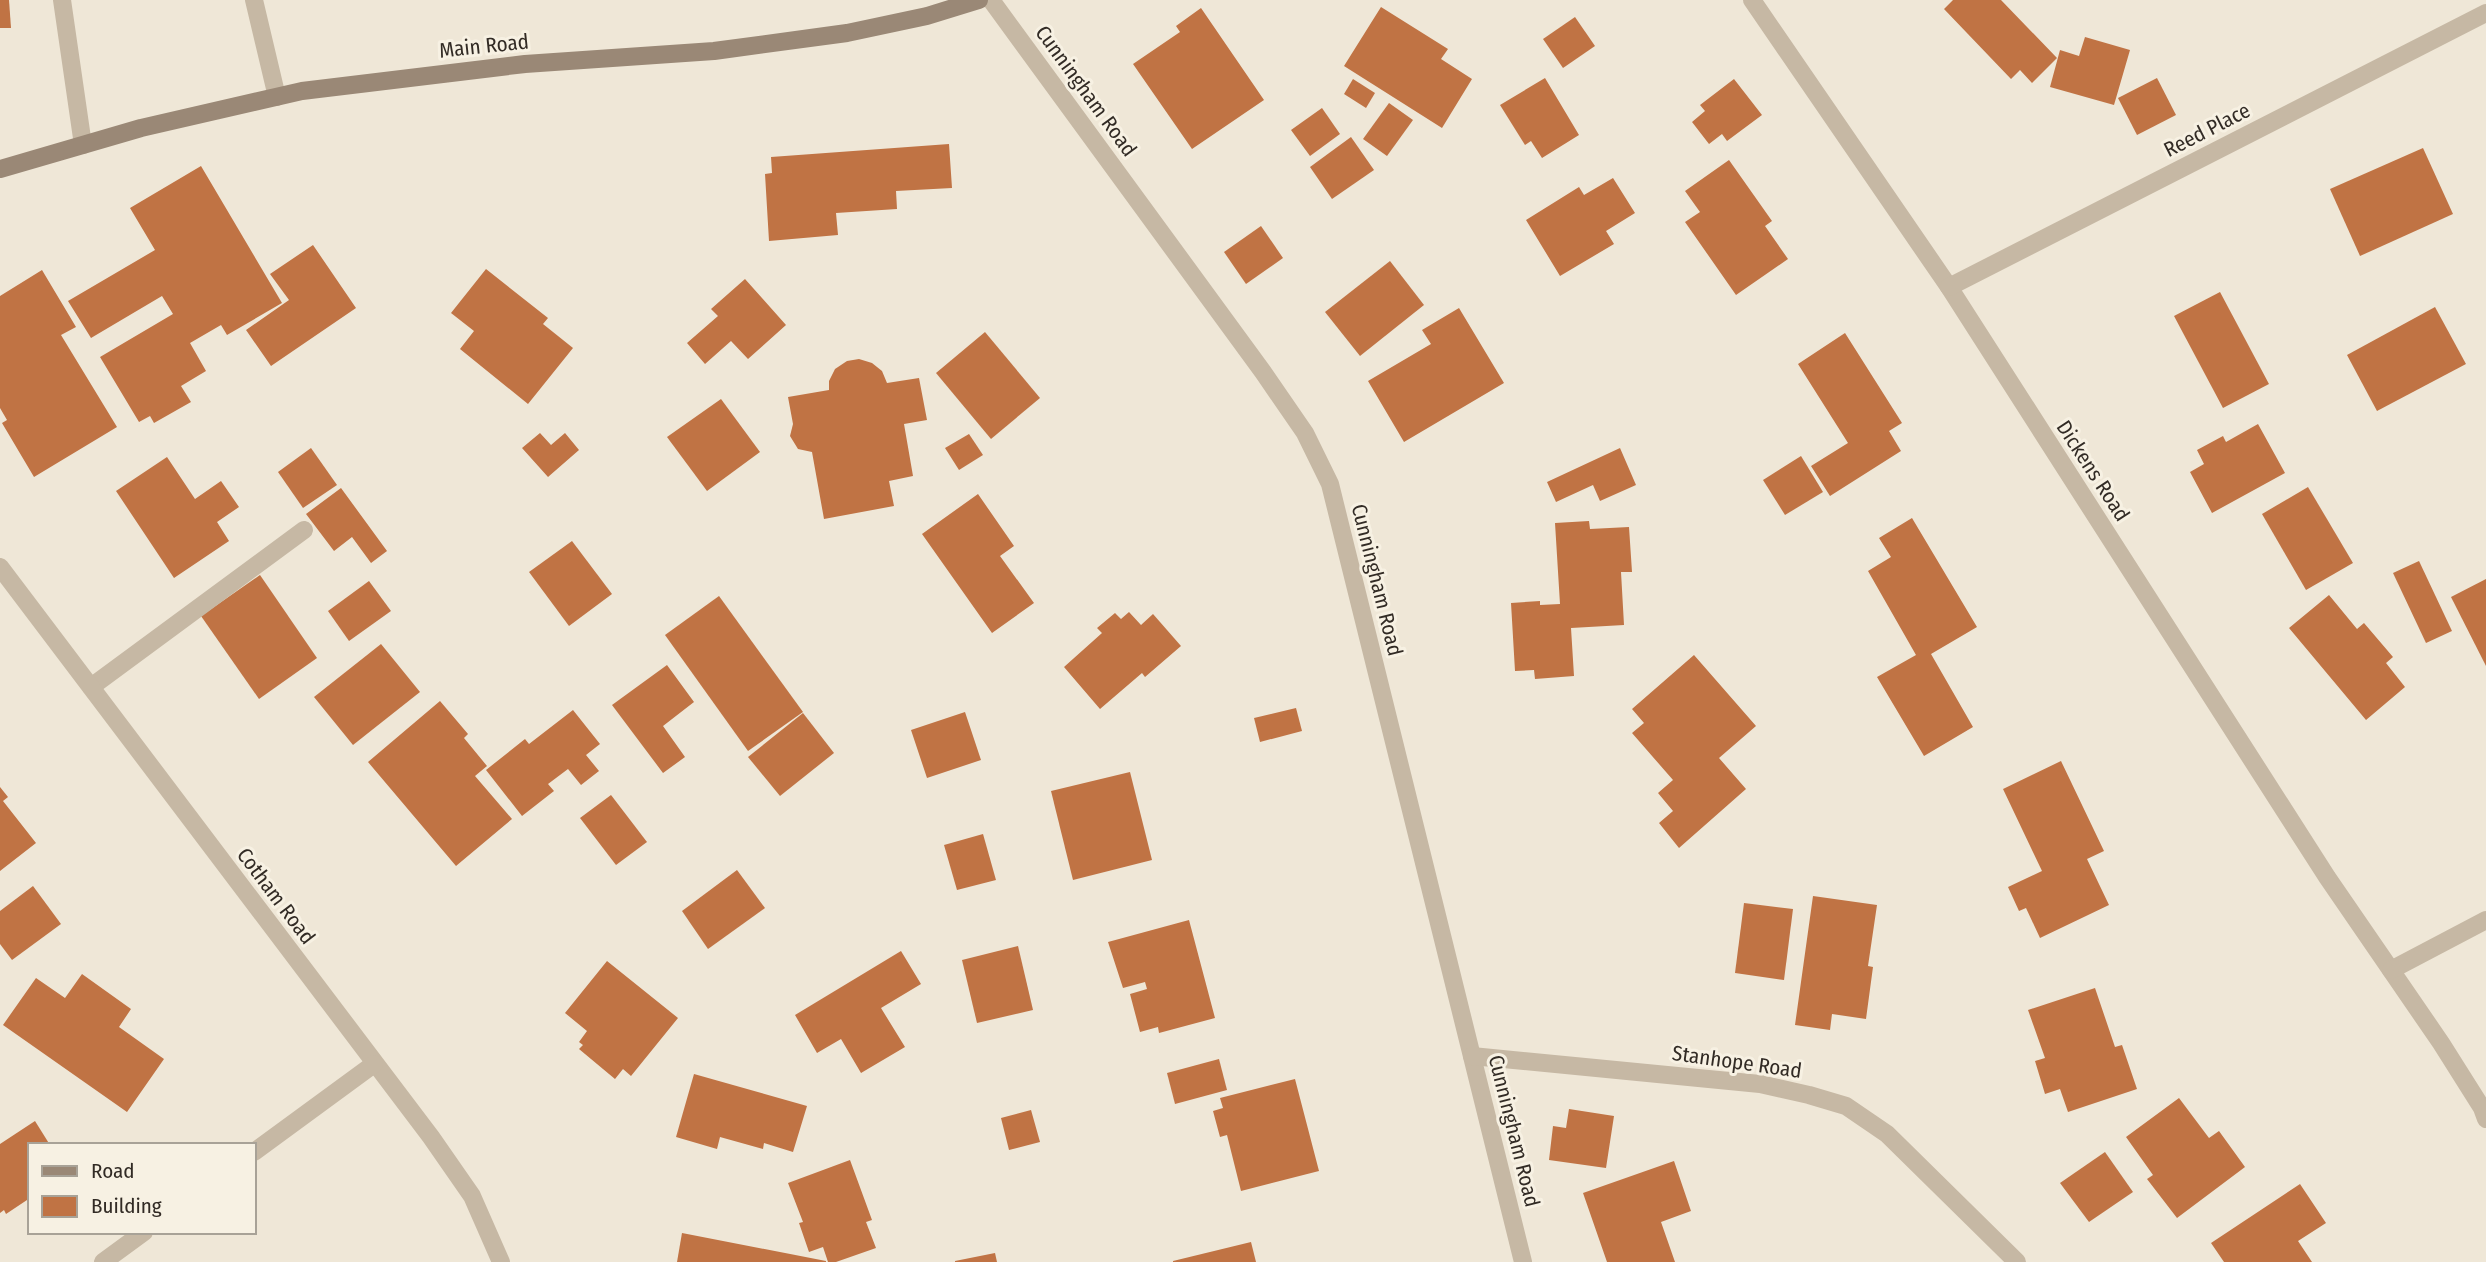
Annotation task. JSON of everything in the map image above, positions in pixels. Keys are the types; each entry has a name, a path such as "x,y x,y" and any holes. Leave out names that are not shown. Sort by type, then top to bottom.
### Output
{"main road":[{"name":"Main Road","path":"0,169 141,128 302,91 525,64 714,51 847,33 927,16 979,0"}],"street":[{"path":"62,0 82,145"},
{"path":"254,0 277,97"},
{"name":"Cunningham Road","path":"990,0 1263,372 1305,433 1330,484 1523,1262"},
{"name":"Dickens Road","path":"1752,0 1948,287 2319,865 2391,970"},
{"name":"Reed Place","path":"1948,287 2486,13"},
{"path":"91,687 304,530"},
{"name":"Cotham Road","path":"0,567 431,1137 472,1196 501,1262"},
{"path":"2486,920 2391,970 2441,1043 2482,1108 2486,1119"},
{"name":"Stanhope Road","path":"1472,1056 1760,1084 1846,1106 1887,1134 2017,1262"},
{"path":"256,1151 374,1063"},
{"path":"103,1262 141,1234"}],"building":[{"path":"0,0 9,0 11,28 0,28"},
{"path":"1953,0 2001,0 2057,58 2032,83 2020,70 2011,79 1944,9"},
{"path":"1381,7 1448,49 1441,59 1472,79 1442,128 1344,66"},
{"path":"1201,8 1264,100 1192,149 1133,64 1180,32 1176,26"},
{"path":"1575,17 1595,46 1563,68 1543,39"},
{"path":"2085,37 2130,50 2114,105 2050,87 2060,50 2079,56"},
{"path":"1545,78 1579,135 1542,158 1531,141 1525,145 1500,105"},
{"path":"2157,78 2176,115 2137,135 2118,98"},
{"path":"1353,79 1375,93 1366,108 1344,94"},
{"path":"1734,79 1762,115 1727,141 1722,134 1709,144 1692,122 1705,111 1700,105"},
{"path":"1389,103 1413,120 1387,156 1363,139"},
{"path":"1322,108 1340,134 1310,156 1291,130"},
{"path":"1351,137 1374,170 1332,199 1310,167"},
{"path":"949,144 952,188 896,191 897,209 836,213 838,235 769,241 765,174 772,173 771,157"},
{"path":"2423,148 2453,214 2360,256 2330,189"},
{"path":"1729,160 1772,221 1765,226 1788,259 1736,295 1685,222 1700,212 1685,191"},
{"path":"201,166 282,303 227,335 221,325 190,343 206,371 181,386 191,402 154,423 150,416 139,422 100,357 173,314 162,296 91,338 68,301 155,250 130,208"},
{"path":"1613,178 1635,213 1606,231 1614,244 1560,276 1526,220 1579,187 1584,195"},
{"path":"1261,226 1283,258 1246,284 1224,252"},
{"path":"313,245 356,308 271,366 246,330 289,300 270,274"},
{"path":"1390,261 1424,305 1360,356 1325,312"},
{"path":"486,269 548,318 543,324 573,348 528,404 460,349 474,331 451,313"},
{"path":"42,270 76,327 61,335 117,427 34,477 2,423 7,420 0,408 0,296"},
{"path":"745,279 786,325 748,359 731,341 705,364 687,343 718,316 711,309"},
{"path":"2220,292 2269,384 2223,408 2174,316"},
{"path":"2435,307 2466,364 2377,411 2347,355"},
{"path":"1459,308 1504,383 1404,442 1368,381 1431,344 1422,330"},
{"path":"985,332 1040,398 991,439 936,373"},
{"path":"1845,333 1902,423 1889,431 1901,451 1830,496 1811,466 1848,443 1798,364"},
{"path":"859,359 872,363 882,371 887,383 919,378 927,420 904,424 913,476 889,481 894,506 824,519 812,452 798,449 790,436 793,424 788,397 829,390 829,381 835,369 847,361"},
{"path":"721,399 760,452 707,491 667,437"},
{"path":"2258,424 2285,473 2212,513 2190,472 2204,464 2197,450 2223,436 2226,442"},
{"path":"540,433 551,445 565,433 579,450 548,477 522,448"},
{"path":"969,434 983,455 959,470 945,448"},
{"path":"311,448 337,485 303,508 278,472"},
{"path":"1620,448 1636,485 1600,501 1593,485 1556,502 1547,482"},
{"path":"1801,456 1823,492 1785,515 1763,480"},
{"path":"167,457 195,499 221,481 239,507 217,522 229,541 174,578 116,491"},
{"path":"2308,487 2353,563 2306,590 2262,514"},
{"path":"341,488 387,551 371,563 352,537 334,551 306,514"},
{"path":"978,494 1014,546 1000,556 1034,603 992,633 922,534"},
{"path":"1912,518 1977,627 1931,654 1973,727 1924,756 1877,677 1916,655 1868,571 1891,557 1879,538"},
{"path":"1589,521 1590,529 1629,527 1632,572 1621,572 1624,625 1571,628 1574,676 1535,679 1534,670 1515,671 1511,603 1540,601 1540,605 1560,604 1555,523"},
{"path":"572,541 612,594 569,626 529,572"},
{"path":"2419,561 2452,631 2426,643 2393,573"},
{"path":"260,575 317,658 259,699 201,616"},
{"path":"2486,579 2486,666 2451,597"},
{"path":"369,581 391,611 349,641 328,611"},
{"path":"2329,595 2357,629 2364,623 2393,657 2386,663 2405,687 2366,720 2289,628"},
{"path":"719,596 803,712 748,751 665,635"},
{"path":"1129,612 1141,625 1153,614 1181,646 1145,677 1142,673 1100,709 1064,667 1102,633 1097,628 1115,613 1121,619"},
{"path":"381,644 420,692 353,745 314,697"},
{"path":"1694,655 1756,726 1719,758 1746,789 1679,848 1659,823 1673,811 1658,793 1673,780 1632,733 1644,723 1632,709"},
{"path":"667,665 694,702 663,726 685,757 663,773 612,705"},
{"path":"440,701 468,734 464,738 487,766 475,776 512,819 456,866 368,762"},
{"path":"1296,708 1302,731 1260,742 1254,718"},
{"path":"573,710 600,744 586,755 599,771 581,785 568,769 548,784 554,791 522,816 486,770 525,739 529,744"},
{"path":"965,712 981,760 927,778 911,730"},
{"path":"803,713 834,753 780,796 748,757"},
{"path":"2061,761 2104,851 2087,859 2109,905 2040,938 2026,908 2019,911 2008,887 2042,871 2003,789"},
{"path":"1130,772 1152,860 1073,880 1051,791"},
{"path":"0,787 8,797 3,801 36,843 0,871"},
{"path":"611,795 647,842 616,865 580,818"},
{"path":"983,834 996,880 957,890 944,845"},
{"path":"737,870 765,908 708,949 682,911"},
{"path":"33,886 61,924 12,960 0,944 0,911"},
{"path":"1813,896 1877,905 1868,966 1873,967 1866,1019 1832,1014 1830,1030 1795,1025"},
{"path":"1744,903 1793,909 1784,980 1735,973"},
{"path":"1189,920 1215,1018 1159,1033 1158,1027 1140,1032 1130,994 1147,989 1145,982 1123,988 1108,942"},
{"path":"1018,946 1033,1010 977,1023 962,960"},
{"path":"901,951 921,984 881,1008 905,1047 861,1073 841,1039 817,1053 795,1015"},
{"path":"607,961 678,1018 631,1076 623,1069 615,1079 579,1049 583,1045 579,1042 587,1031 565,1013"},
{"path":"82,974 131,1009 119,1027 164,1059 127,1112 3,1025 36,978 65,998"},
{"path":"2095,988 2115,1047 2122,1045 2137,1089 2068,1112 2060,1089 2045,1094 2035,1061 2045,1058 2028,1010"},
{"path":"1219,1059 1227,1090 1175,1104 1167,1073"},
{"path":"694,1074 807,1106 793,1152 764,1143 763,1149 720,1137 717,1149 676,1137"},
{"path":"1295,1079 1319,1171 1241,1191 1227,1135 1220,1137 1213,1111 1223,1108 1220,1098"},
{"path":"2179,1098 2209,1138 2219,1131 2245,1167 2177,1218 2147,1179 2153,1175 2126,1137"},
{"path":"1569,1109 1614,1116 1606,1168 1549,1160 1553,1126 1566,1128"},
{"path":"1031,1110 1040,1142 1009,1150 1001,1118"},
{"path":"35,1121 49,1143 28,1143 28,1201 6,1214 4,1210 0,1213 0,1144"},
{"path":"2105,1152 2133,1192 2089,1222 2060,1183"},
{"path":"850,1160 872,1220 866,1222 876,1248 836,1262 828,1262 823,1247 809,1252 799,1223 803,1222 788,1183"},
{"path":"1674,1161 1691,1211 1661,1222 1675,1262 1607,1262 1583,1193"},
{"path":"2300,1184 2326,1223 2298,1241 2312,1262 2224,1262 2211,1243"},
{"path":"682,1233 826,1261 826,1262 677,1262"},
{"path":"1251,1242 1256,1262 1173,1262 1173,1261"},
{"path":"995,1253 997,1262 955,1262 955,1261"}]}
